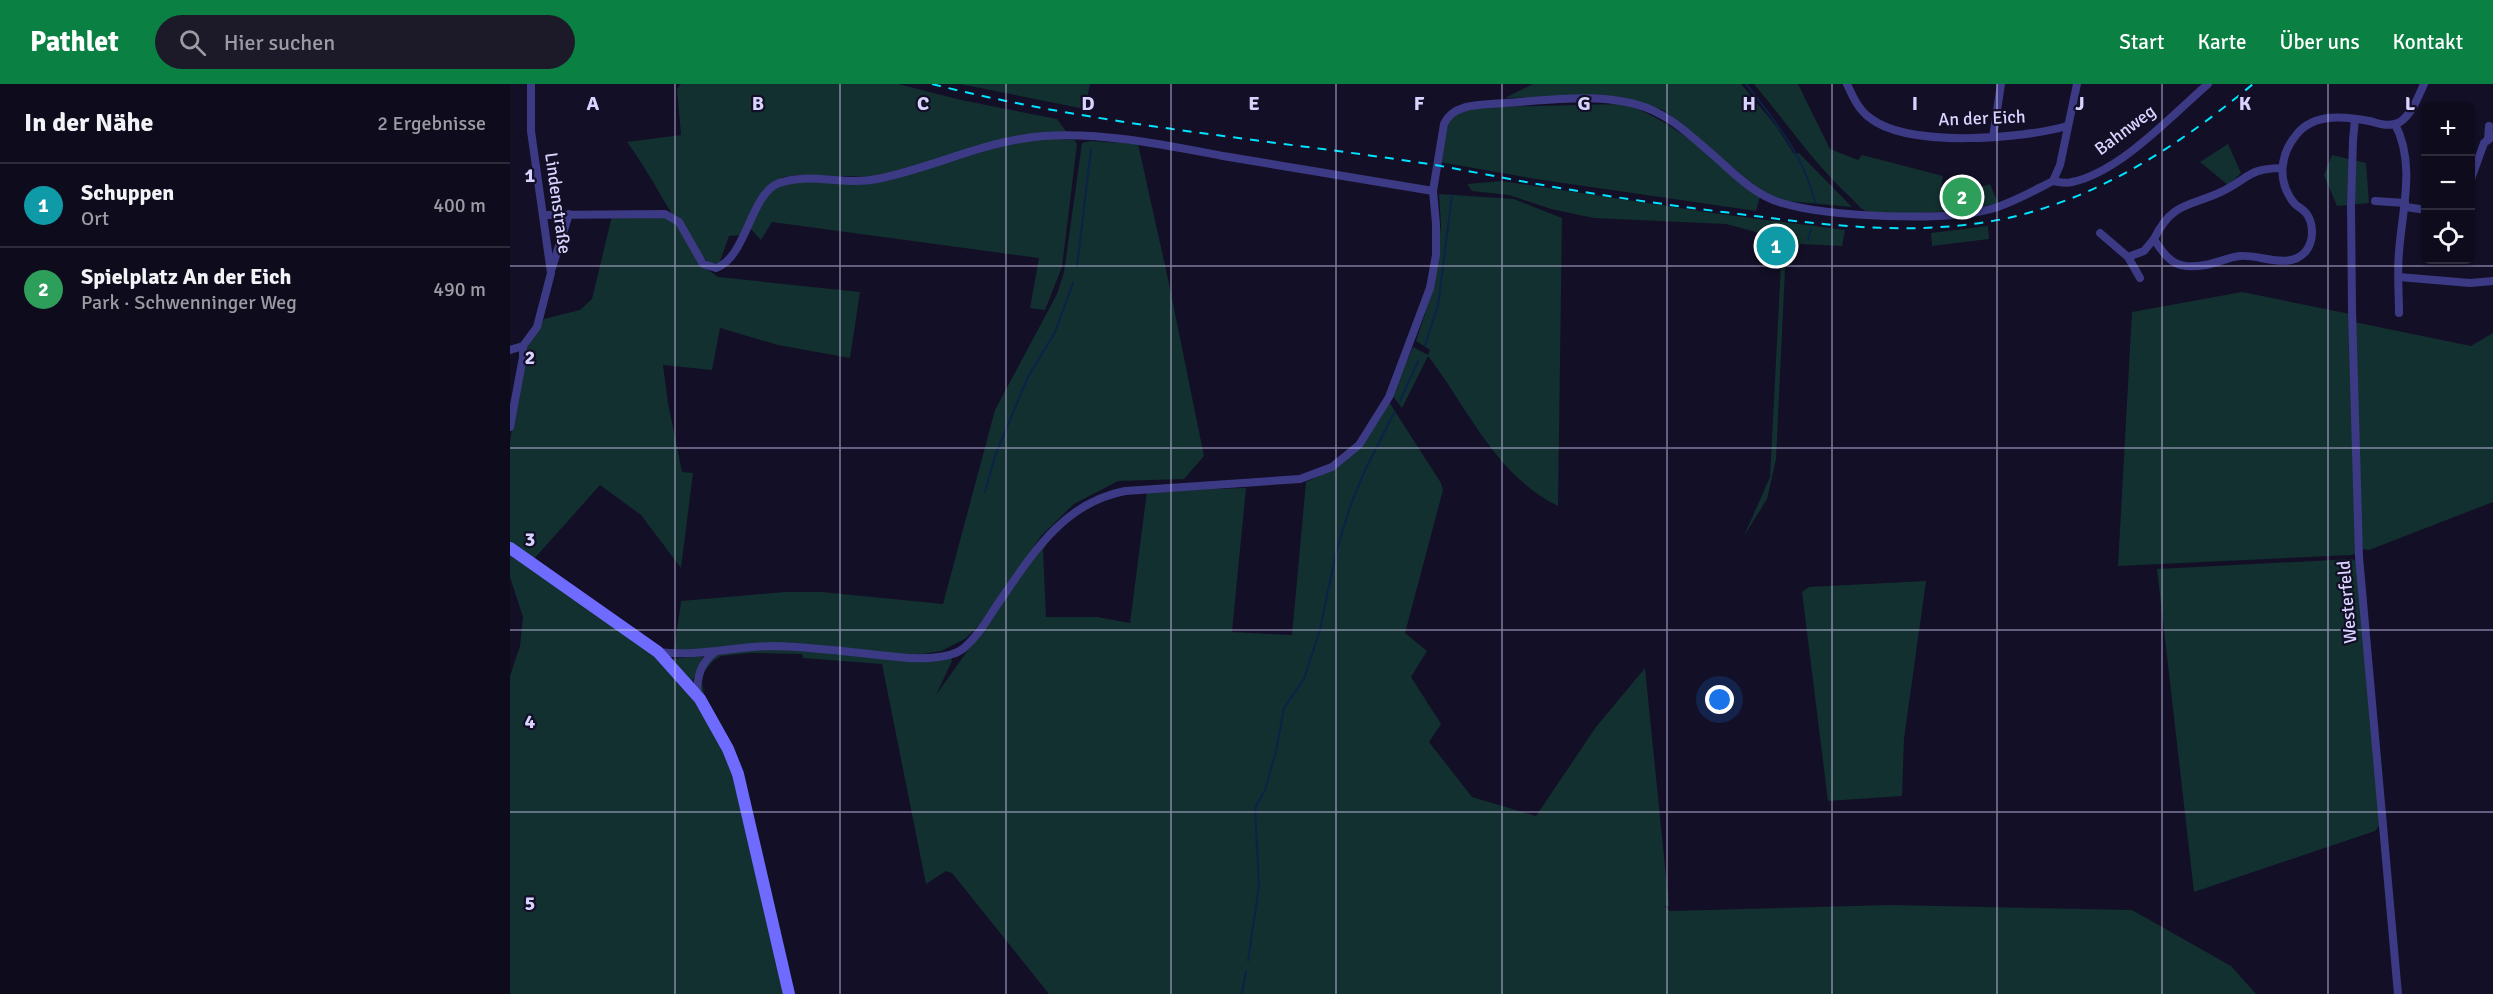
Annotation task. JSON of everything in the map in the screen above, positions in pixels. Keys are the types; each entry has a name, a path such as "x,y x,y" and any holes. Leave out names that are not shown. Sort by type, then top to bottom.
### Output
{"main road":[{"path":"510,548 658,651 697,695 728,749 738,774 789,994"}],"street":[{"name":"Lindenstraße","path":"511,421 523,346 537,327 551,273 531,130 531,84"},
{"name":"An der Eich","path":"1847,84 1857,105 1879,124 1916,135 1993,137 2050,131 2067,126"},
{"path":"1993,137 2001,84"},
{"path":"2053,181 2060,165 2077,84"},
{"name":"Bahnweg","path":"658,651 683,655 784,646 925,658 962,650 980,630 1033,552 1072,513 1097,499 1109,494 1145,489 1273,483 1300,479 1332,467 1359,445 1389,397 1430,288 1436,255 1437,224 1433,191 1444,124 1448,115 1453,112 1479,105 1616,99 1656,112 1681,127 1761,195 1782,203 1804,208 1866,214 1929,216 1973,213 2000,206 2053,181 2069,183 2105,168 2130,151 2208,84"},
{"path":"2154,239 2163,254 2175,263 2190,268 2240,256 2293,260 2305,252 2311,241 2312,227 2306,213 2295,204 2282,181 2281,168 2296,134 2309,122 2343,117 2385,125 2395,124 2402,121 2411,110 2424,84"},
{"name":"Westerfeld","path":"2355,119 2351,206 2359,557 2398,994"},
{"path":"2395,124 2403,150 2405,205 2398,253 2399,313"},
{"path":"2475,168 2482,149 2490,138 2489,126"},
{"path":"543,215 665,214 679,222 703,264 716,268 730,261 762,199 775,184 805,178 839,181 879,179 1008,142 1045,136 1139,140 1433,191"},
{"path":"2128,257 2144,251 2154,239 2162,223 2188,203 2226,189 2244,176 2256,171 2281,168"},
{"path":"2375,201 2421,209"},
{"path":"551,273 568,214"},
{"path":"2100,233 2128,257 2140,278"},
{"path":"2399,277 2470,283 2493,282"},
{"path":"510,350 523,346"},
{"path":"697,695 701,667 715,652"}],"green space":[{"path":"681,84 898,84 961,100 1057,119 1068,134 1038,133 878,177 798,175 783,177 773,183 742,235 729,236 719,264 709,263 686,235 627,142 681,135 677,89"},
{"path":"960,84 1090,84 1085,109"},
{"path":"1533,84 1741,84 1777,127 1794,154 1799,153 1852,207 1788,201 1762,192 1663,110 1639,102 1613,96 1505,98"},
{"path":"1754,84 1798,84 1830,149 1858,160 1862,155 1943,176 1941,189 1970,190 1990,184 1998,203 1911,213 1866,211 1823,170"},
{"path":"1621,104 1658,119 1711,156 1760,196 1756,211 1536,179 1440,162 1449,121 1459,110 1489,107"},
{"path":"1045,138 1074,140 1077,144 1062,267 1045,310 1030,308 1039,258 772,222 761,240 750,228 767,195 777,186 798,180 843,184 1013,143"},
{"path":"1091,141 1138,144 1204,456 1184,479 1118,481 1074,504 1041,536 979,625 965,639 941,651 915,655 795,643 674,652 681,601 785,592 822,592 943,604 995,410 1057,294 1064,272 1082,143"},
{"path":"2228,144 2241,173 2228,185 2200,162"},
{"path":"2332,155 2366,163 2369,203 2337,206 2324,175"},
{"path":"1502,181 1713,213 1845,230 1842,246 1800,244 1726,224 1594,218 1551,209 1509,195 1472,191 1467,184"},
{"path":"1439,194 1514,199 1562,218 1558,506 1536,493 1500,459 1428,356 1402,408 1392,395 1413,347 1428,355 1430,350 1416,341 1434,287 1441,225"},
{"path":"663,215 680,226 700,264 718,277 860,292 850,358 778,345 720,328 712,370 663,365 682,472 693,473 681,568 641,515 600,485 533,560 510,544 510,441 527,346 544,319 580,310 592,299 612,216"},
{"path":"1988,226 1989,239 1932,246 1931,233"},
{"path":"1782,244 1790,246 1791,250 1785,270 1776,459 1767,499 1744,536 1770,477"},
{"path":"2242,292 2350,314 2356,553 2118,566 2132,312"},
{"path":"2354,322 2471,346 2493,333 2493,502 2369,550 2363,549 2362,545"},
{"path":"1389,402 1441,483 1443,490 1405,633 1427,651 1411,677 1441,724 1429,742 1472,797 1536,816 1596,727 1645,668 1669,906 1664,906 1670,911 1891,905 2132,910 2231,966 2256,994 1049,994 952,873 946,871 926,884 882,664 803,658 802,654 749,653 721,656 713,661 704,672 702,682 704,694 723,730 761,846 789,967 786,967 753,825 699,687 701,672 714,656 722,653 768,649 951,656 952,661 936,695 1054,532 1043,550 1046,617 1097,617 1130,623 1147,491 1246,488 1232,632 1292,635 1306,482 1334,469"},
{"path":"510,552 670,667 692,694 729,761 785,994 510,994 510,676 520,646 523,617 510,577"},
{"path":"2352,559 2358,563 2381,823 2375,831 2194,892 2157,569"},
{"path":"1926,581 1904,739 1902,796 1828,801 1802,592 1809,587"},
{"path":"703,656 692,682 672,659"}],"waterway":[{"path":"1746,84 1778,125 1796,154 1804,169 1815,202"},
{"path":"1077,266 1091,150"},
{"path":"1425,345 1438,305 1452,195"},
{"path":"1808,240 1811,229"},
{"path":"985,492 996,453 1028,377 1055,332 1073,283"},
{"path":"1400,401 1418,361"},
{"path":"1248,961 1259,886 1255,808 1265,790 1276,751 1284,708 1304,679 1320,630 1336,552 1350,507 1365,470 1394,413"},
{"path":"1242,994 1246,971"}],"railway":[{"path":"932,84 1057,111 1435,165 1646,202 1818,223 1881,228 1976,224 2042,209 2075,197 2138,166 2168,147 2253,84"}],"place":[{"name":"Spielplatz An der Eich","path":"1962,197"},
{"name":"Schuppen","path":"1776,246"}]}
